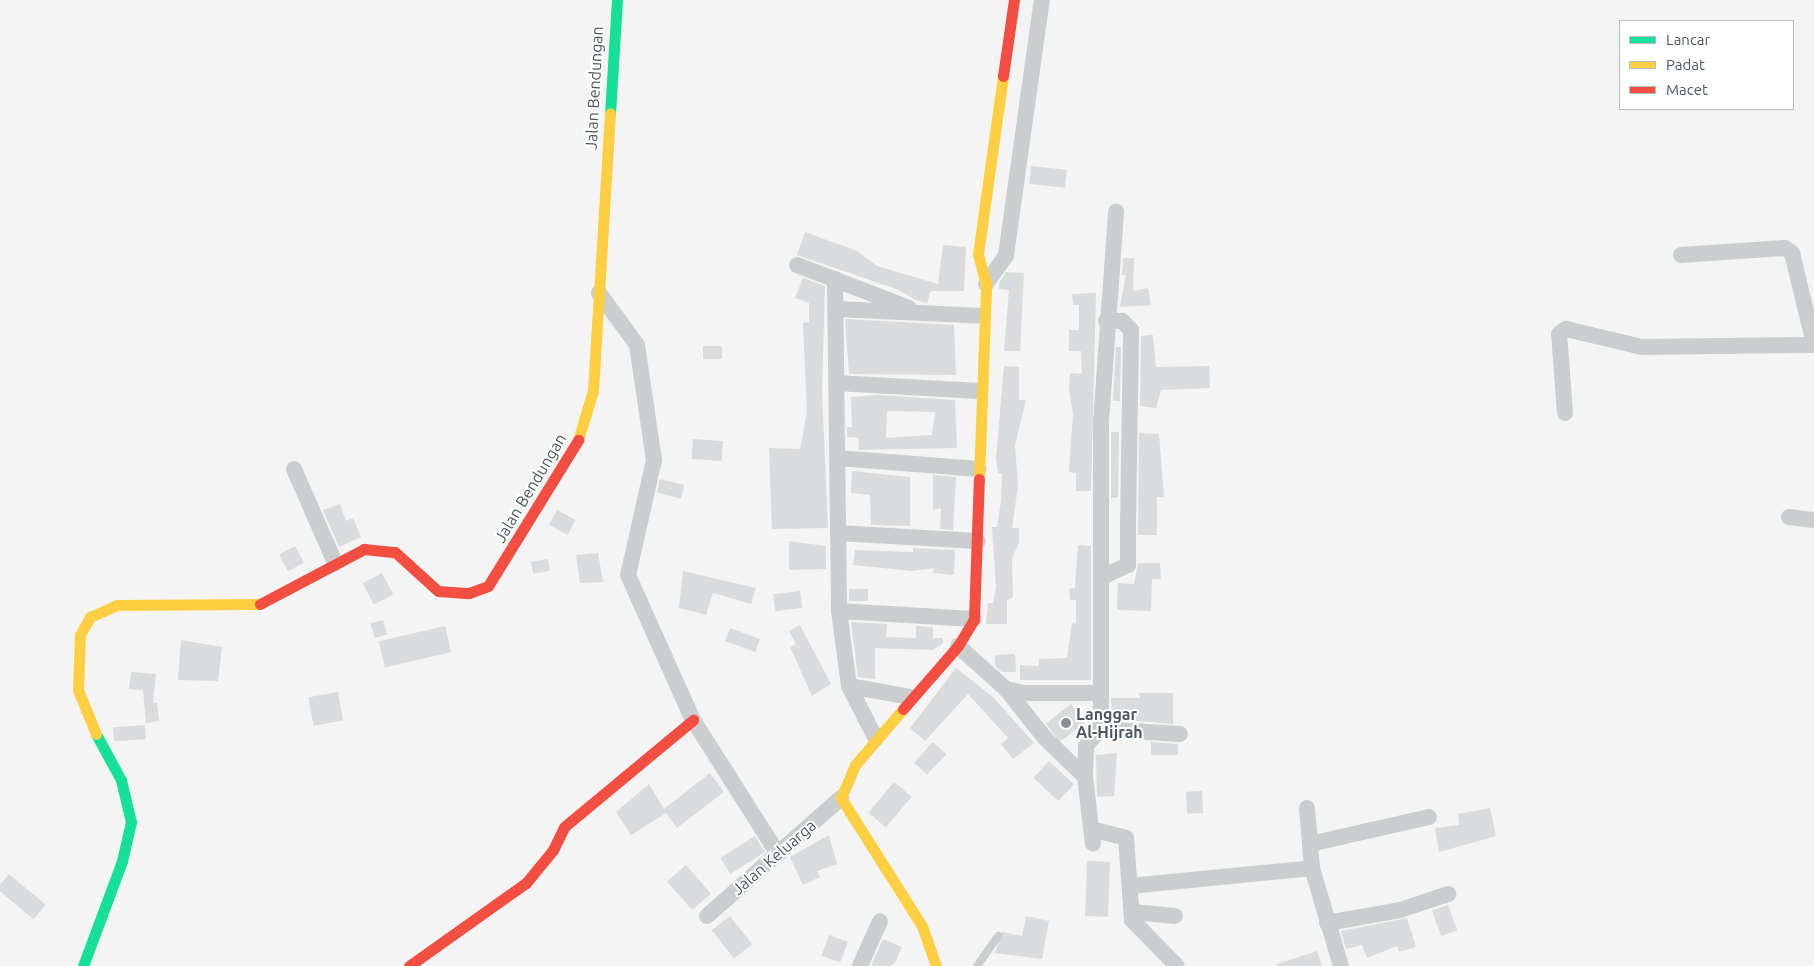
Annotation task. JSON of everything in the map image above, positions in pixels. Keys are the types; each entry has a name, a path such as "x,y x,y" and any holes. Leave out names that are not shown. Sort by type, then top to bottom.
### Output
{"street":[{"name":"Jalan Bendungan","path":"83,966 122,861 131,822 121,780 86,717 76,664 84,626 98,611 117,605 238,607 270,602 334,563 364,549 383,549 402,557 438,590 470,593 492,582 577,444 588,416 599,292 617,0"},
{"path":"939,963 922,926 842,798 844,782 910,697 958,646 974,619 978,541 979,391 982,316 986,284 978,254 1014,0"},
{"path":"986,284 1006,255 1042,0"},
{"path":"1116,212 1106,321 1101,422 1102,577 1098,693 1100,729 1086,746 1085,777 1092,837 1126,838 1133,912 1132,920 1177,966"},
{"path":"1565,413 1559,334 1566,330 1642,347 1814,345 1792,253 1785,248 1681,255"},
{"path":"797,265 916,311"},
{"path":"835,279 837,308 839,611 849,686 876,739"},
{"path":"599,292 637,345 653,451 650,488 628,575 693,720 778,854"},
{"path":"837,308 982,316"},
{"path":"1102,577 1128,565 1128,420 1131,330 1122,321 1106,321"},
{"path":"836,383 979,391"},
{"path":"1101,422 1128,420"},
{"path":"838,458 979,469"},
{"path":"294,469 334,563"},
{"path":"1101,481 1129,480"},
{"path":"1789,516 1814,520"},
{"path":"838,533 978,541"},
{"path":"839,611 974,619"},
{"path":"958,646 1006,689 1044,737 1085,777"},
{"path":"849,686 910,697"},
{"path":"1006,689 1024,693 1098,693"},
{"path":"409,966 526,883 549,856 564,828 693,720"},
{"path":"1100,729 1180,734"},
{"name":"Jalan Keluarga","path":"707,916 842,798"},
{"path":"1307,808 1312,868 1341,966"},
{"path":"1310,844 1429,816"},
{"path":"1130,886 1312,868"},
{"path":"1327,923 1400,910 1448,894"},
{"path":"1133,912 1175,916"},
{"path":"860,966 880,921"}],"lane":[{"path":"977,966 998,936"}],"building":[{"path":"1031,166 1067,170 1065,188 1029,184"},
{"path":"805,232 857,251 877,266 938,284 943,245 966,247 964,291 931,291 927,303 915,300 899,290 797,255"},
{"path":"1123,258 1134,258 1133,291 1148,288 1151,305 1120,307 1126,275 1122,275"},
{"path":"1006,272 1024,273 1020,351 1004,351 1009,290 999,289 999,283"},
{"path":"803,278 825,286 822,391 828,528 772,529 769,448 800,449 807,412 803,323 809,322 809,303 795,298"},
{"path":"1096,293 1091,491 1076,491 1076,473 1069,472 1073,413 1069,389 1070,373 1082,374 1081,351 1069,351 1069,330 1079,330 1079,305 1073,305 1072,294"},
{"path":"845,319 954,325 956,375 849,374"},
{"path":"1153,335 1156,367 1209,366 1210,388 1161,390 1156,408 1140,406 1141,336"},
{"path":"703,346 722,346 722,359 703,359"},
{"path":"1116,347 1121,347 1120,401 1113,401"},
{"path":"1004,366 1019,367 1019,400 1026,400 1015,445 1018,486 1012,528 1019,528 1019,542 1012,559 1013,597 1007,600 1007,624 986,624 988,603 993,603 996,587 992,527 997,527 1001,501 1002,473 998,473 996,458"},
{"path":"878,395 955,400 957,448 858,450 859,438 847,437 847,427 852,427 851,397","holes":["887,411 935,412 932,435 886,438"]},
{"path":"1111,432 1119,432 1118,497 1111,498"},
{"path":"1139,433 1159,434 1164,497 1157,497 1157,535 1138,535"},
{"path":"693,439 723,441 722,461 692,459"},
{"path":"852,471 910,477 910,526 871,525 870,495 851,493"},
{"path":"933,475 956,477 953,530 940,529 941,508 933,510"},
{"path":"660,479 684,485 681,499 657,493"},
{"path":"340,504 346,521 353,518 361,537 339,547 323,510"},
{"path":"557,510 576,520 568,535 549,525"},
{"path":"789,541 826,546 826,569 789,570"},
{"path":"1078,545 1091,546 1091,680 1020,680 1020,665 1039,666 1039,659 1067,658 1072,623 1076,624 1076,600 1070,600 1069,589 1075,588"},
{"path":"295,546 304,563 288,571 279,554"},
{"path":"913,548 955,550 954,575 933,573 934,568 912,571 853,565 855,550 913,552"},
{"path":"598,553 603,582 580,583 576,555"},
{"path":"548,559 550,571 533,574 531,562"},
{"path":"1138,563 1160,563 1161,579 1152,579 1151,611 1117,610 1118,583 1134,584"},
{"path":"683,571 756,588 751,604 713,593 706,615 679,608"},
{"path":"382,573 393,594 374,605 363,583"},
{"path":"849,589 868,589 868,601 849,601"},
{"path":"800,591 802,608 775,611 773,594"},
{"path":"383,620 387,634 375,638 371,624"},
{"path":"851,622 887,624 886,637 916,638 916,626 933,627 933,638 943,638 943,643 933,650 875,648 875,679 858,677"},
{"path":"800,625 831,684 812,696 790,647 796,644 789,631"},
{"path":"445,626 451,652 385,668 379,641"},
{"path":"730,628 760,639 755,652 725,641"},
{"path":"181,640 222,647 218,681 178,680"},
{"path":"1015,654 1016,672 1002,672 995,666 995,655"},
{"path":"956,668 993,697 1034,743 1013,759 1001,744 1008,738 968,694 925,741 910,728"},
{"path":"131,672 156,674 153,703 157,703 159,721 146,723 143,690 129,689"},
{"path":"338,692 343,721 313,726 308,697"},
{"path":"1139,693 1173,693 1173,724 1112,719 1111,698 1140,698"},
{"name":"Langgar Al-Hijrah","path":"1071,704 1085,722 1060,742 1046,724"},
{"path":"145,725 146,739 114,741 113,727"},
{"path":"933,742 946,754 927,775 914,762"},
{"path":"1151,742 1178,744 1178,755 1151,755"},
{"path":"1117,753 1114,796 1097,797 1096,755"},
{"path":"1049,761 1074,784 1058,801 1033,778"},
{"path":"710,773 724,792 677,828 666,813 631,835 616,812 649,784 664,809"},
{"path":"894,782 912,797 886,827 868,813"},
{"path":"1202,791 1203,813 1187,814 1186,792"},
{"path":"1490,808 1496,836 1439,852 1435,828 1459,825 1458,814"},
{"path":"829,835 837,864 817,871 820,877 803,885 790,857"},
{"path":"755,836 765,852 730,874 720,858"},
{"path":"1087,861 1110,862 1108,917 1085,916"},
{"path":"686,865 711,894 692,910 667,881"},
{"path":"9,874 46,905 34,919 0,891 0,885"},
{"path":"1448,905 1457,930 1441,936 1432,911"},
{"path":"730,916 752,944 734,959 712,930"},
{"path":"1026,916 1049,921 1042,959 995,953 1002,932 1022,936"},
{"path":"1407,918 1416,947 1399,952 1397,946 1367,958 1362,945 1346,949 1341,931"},
{"path":"829,935 848,942 840,963 821,956"},
{"path":"883,939 902,947 896,961 891,966 871,966"},
{"path":"1317,951 1322,966 1277,966 1277,964"}],"traffic: fast":[{"path":"610,114 617,0"},
{"path":"83,966 122,861 131,822 121,780 96,734"}],"traffic: slow":[{"path":"979,479 986,284 978,254 1003,76"},
{"path":"578,440 593,391 610,114"},
{"path":"96,734 78,690 80,635 90,617 117,605 260,604"},
{"path":"903,709 855,765 841,798 922,926 936,966"}],"traffic: jam":[{"path":"1003,76 1014,0"},
{"path":"260,604 364,549 395,552 438,591 469,593 488,586 578,440"},
{"path":"903,709 958,646 974,619 979,479"},
{"path":"409,966 526,883 553,850 564,827 693,720"}],"place":[{"name":"Langgar Al-Hijrah","path":"1066,723"}]}
